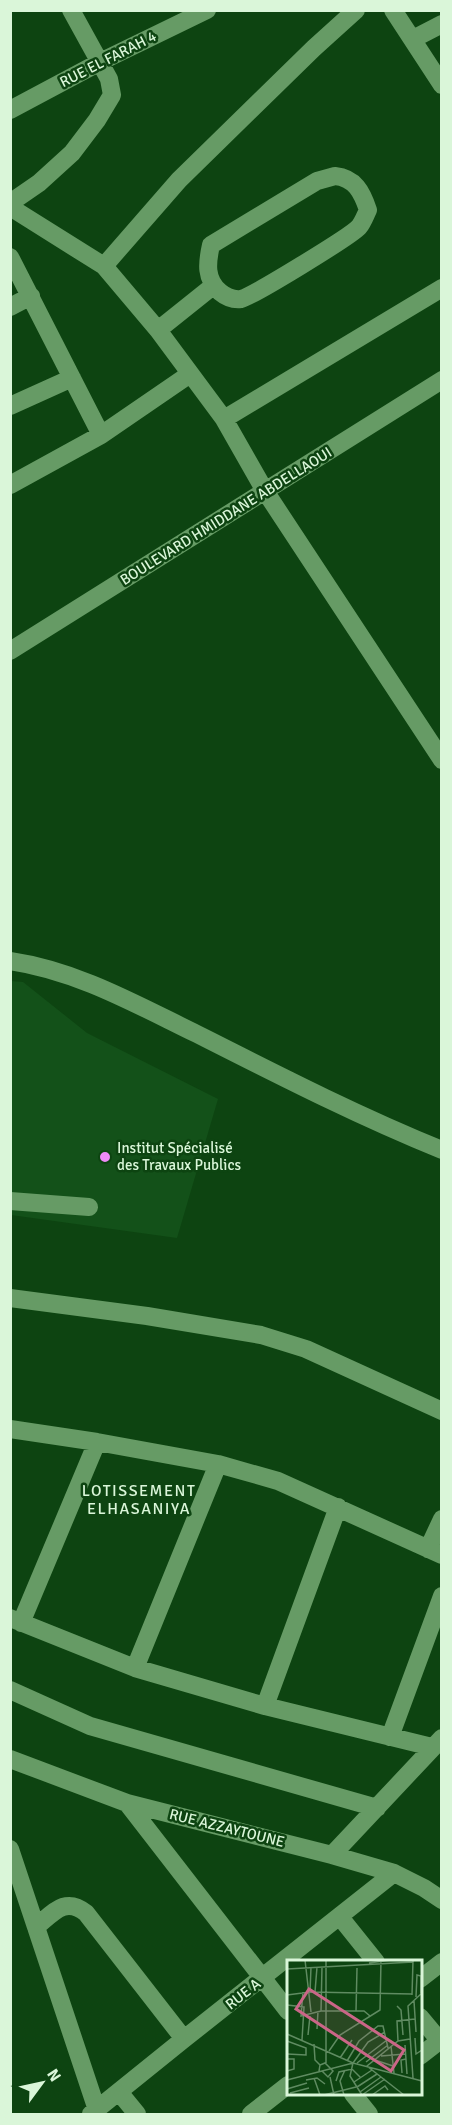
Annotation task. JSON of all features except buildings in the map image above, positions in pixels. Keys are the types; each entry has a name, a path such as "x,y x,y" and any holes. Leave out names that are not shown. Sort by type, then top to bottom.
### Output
{"street":[{"path":"71,10 112,86 110,101 72,153 10,205 104,266 158,330 224,419 265,491 441,760"},
{"name":"RUE EL FARAH 4","path":"10,110 100,62 207,10"},
{"path":"104,266 179,180 356,10"},
{"path":"393,10 441,85"},
{"path":"413,39 441,24"},
{"path":"335,176 344,177 353,182 363,195 368,210 358,228 266,286 240,299 229,298 213,286 208,273 208,256 211,245 223,237 317,181 335,176"},
{"path":"10,257 101,435"},
{"path":"158,330 213,286"},
{"path":"224,419 441,288"},
{"path":"10,307 31,296"},
{"path":"10,485 101,435 190,374"},
{"path":"10,406 72,378"},
{"name":"BOULEVARD HMIDDANE ABDELLAOUI","path":"10,651 441,380"},
{"path":"10,962 40,966 83,980 379,1125 441,1150"},
{"path":"10,1201 89,1207"},
{"path":"10,1298 147,1316 261,1335 306,1349 441,1412"},
{"path":"10,1429 219,1464 278,1481 435,1552 441,1519"},
{"path":"97,1442 16,1621 135,1668 265,1706 390,1737 437,1743"},
{"path":"135,1668 219,1464"},
{"path":"265,1706 338,1508"},
{"path":"390,1737 441,1596"},
{"path":"10,1690 90,1726 377,1808"},
{"path":"332,1855 437,1743"},
{"name":"RUE AZZAYTOUNE","path":"11,1759 128,1803 394,1873 424,1888 441,1900"},
{"path":"128,1803 287,2010"},
{"path":"10,1849 94,2112"},
{"name":"RUE A","path":"94,2112 394,1873"},
{"path":"36,1927 62,1907 76,1905 86,1912 184,2039"},
{"path":"340,1917 374,1960"},
{"path":"422,1977 441,1962"},
{"path":"422,2019 441,2040 422,2054"},
{"path":"250,2115 287,2086"},
{"path":"119,2092 137,2115"}],"shaded area":[{"name":"Institut Spécialisé des Travaux Publics","path":"11,981 23,982 87,1033 218,1099 177,1238 11,1215"}],"place":[{"name":"Institut Spécialisé des Travaux Publics","path":"105,1157"}],"district":[{"name":"LOTISSEMENT ELHASANIYA","path":"139,1499"}]}
